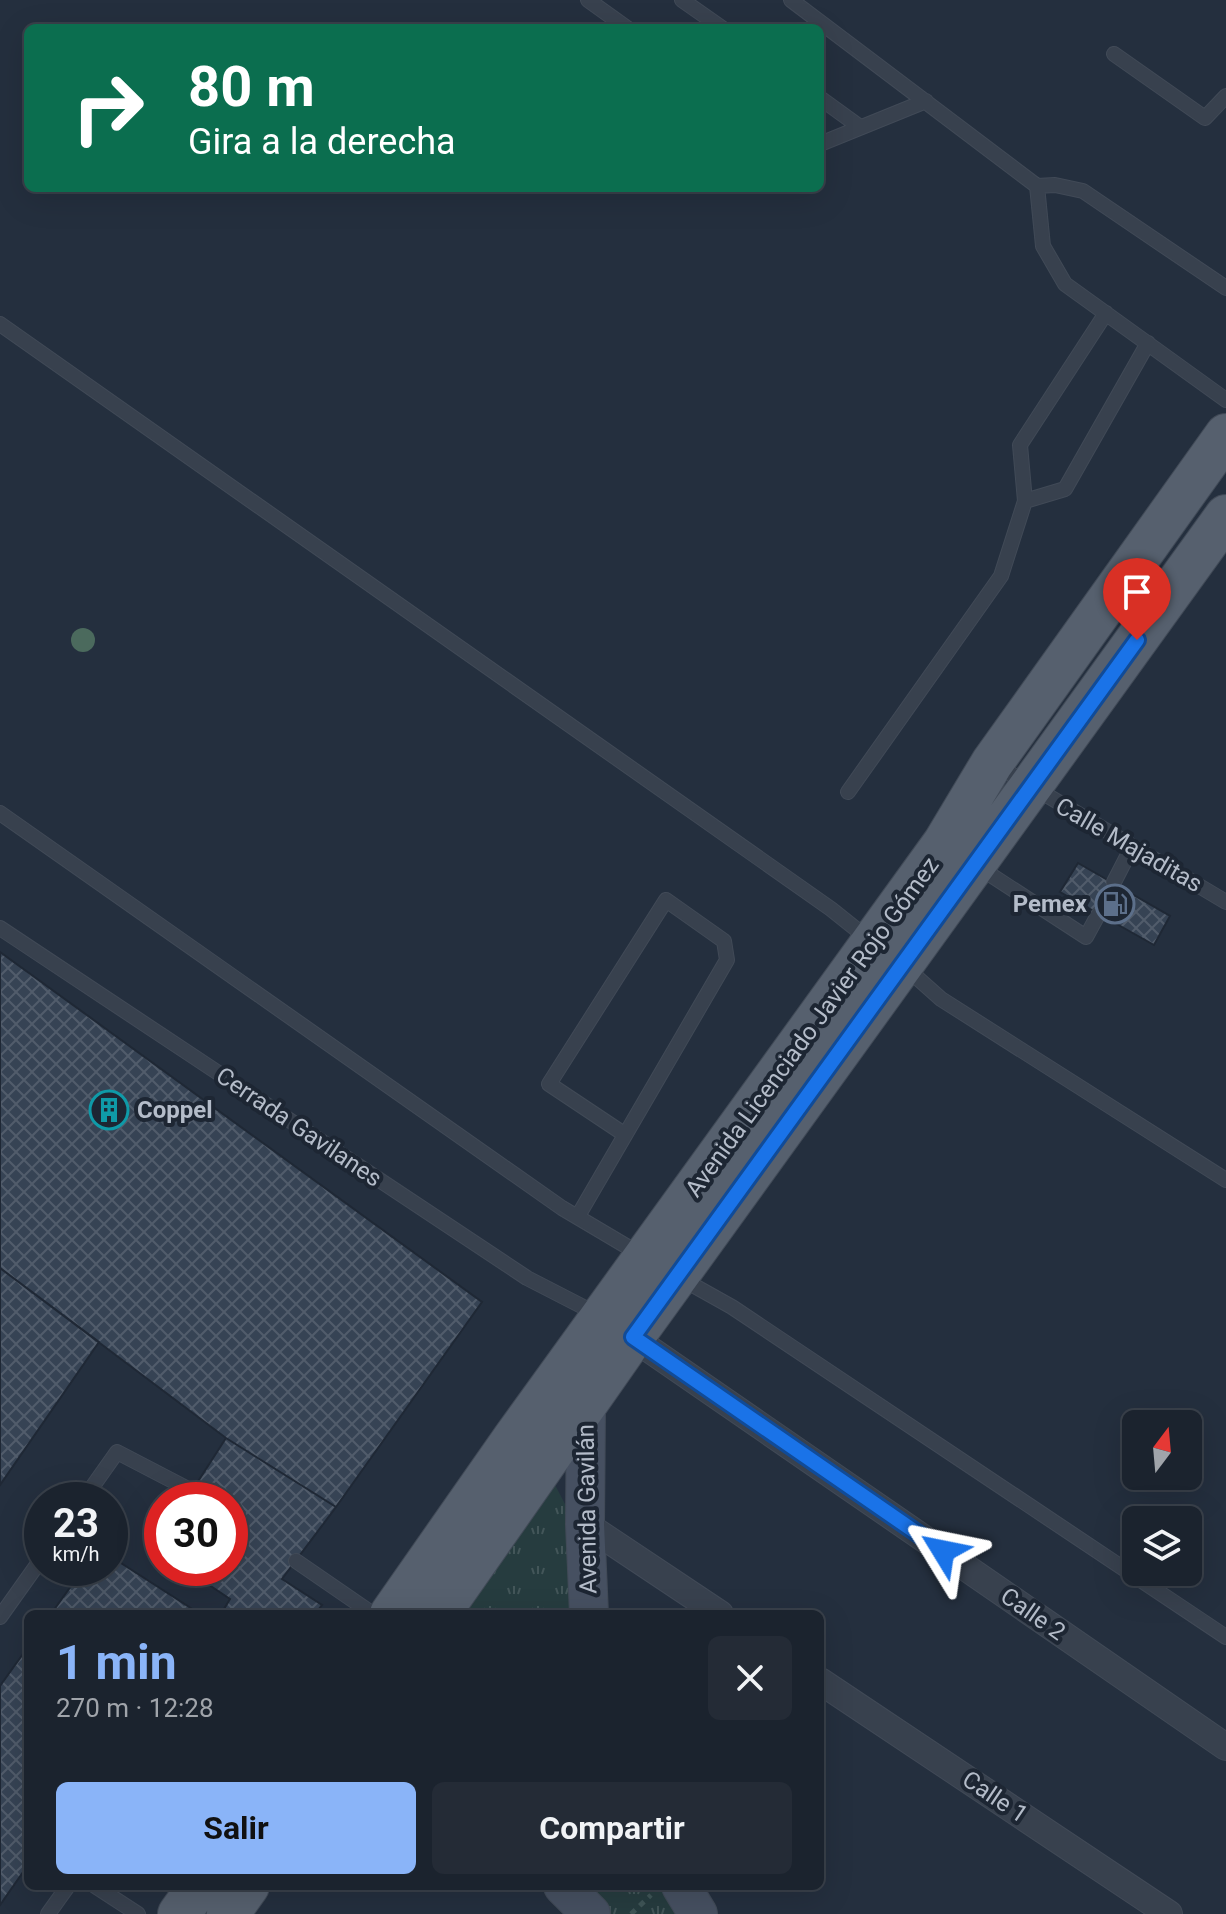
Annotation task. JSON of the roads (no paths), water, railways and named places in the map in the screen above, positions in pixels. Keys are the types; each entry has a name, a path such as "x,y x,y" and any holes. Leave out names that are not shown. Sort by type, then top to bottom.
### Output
{"main road":[{"name":"Avenida Licenciado Javier Rojo Gómez","path":"959,854 992,763 1226,435"},
{"name":"Avenida Licenciado Javier Rojo Gómez","path":"394,1610 531,1449 959,854 1031,788 1226,516"},
{"name":"Avenida Licenciado Javier Rojo Gómez","path":"441,1610 531,1449 586,1405 618,1327"},
{"name":"Avenida Gavilán","path":"586,1405 585,1524 589,1610"},
{"path":"179,1914 196,1890"},
{"path":"228,1914 245,1890"},
{"path":"567,1890 591,1914"},
{"path":"683,1890 698,1914"}],"street":[{"name":"Calle 2","path":"618,1327 1226,1747"},
{"path":"585,1524 714,1610"},
{"name":"Calle 1","path":"824,1684 1169,1914"}],"lane":[{"path":"588,0 621,24"},
{"path":"682,0 716,24"},
{"path":"791,0 823,24"},
{"path":"824,25 1037,186 1055,185 1083,191 1226,288"},
{"path":"1114,54 1205,118 1226,96"},
{"path":"824,101 860,127"},
{"path":"824,142 926,101"},
{"path":"1037,186 1043,246 1065,284 1226,400"},
{"path":"848,792 1001,576 1025,501 1020,445 1106,313"},
{"path":"0,324 805,890 888,953 941,999 1226,1180"},
{"path":"1025,501 1065,489 1148,343"},
{"name":"Calle Majaditas","path":"992,763 1226,902"},
{"path":"0,813 578,1216 732,1307 1226,1637"},
{"path":"1114,882 1132,847"},
{"path":"959,854 1086,937 1098,915"},
{"path":"578,1216 727,960 724,941 666,900 549,1084 624,1134"},
{"name":"Cerrada Gavilanes","path":"0,928 527,1278 618,1327"},
{"path":"96,1482 117,1452 175,1482"},
{"path":"296,1561 367,1610"},
{"path":"0,1617 24,1583"},
{"path":"48,1914 65,1890"},
{"path":"101,1890 138,1914"}],"place":[{"name":"Pemex","path":"1115,904"},
{"name":"Coppel","path":"109,1110"}]}
